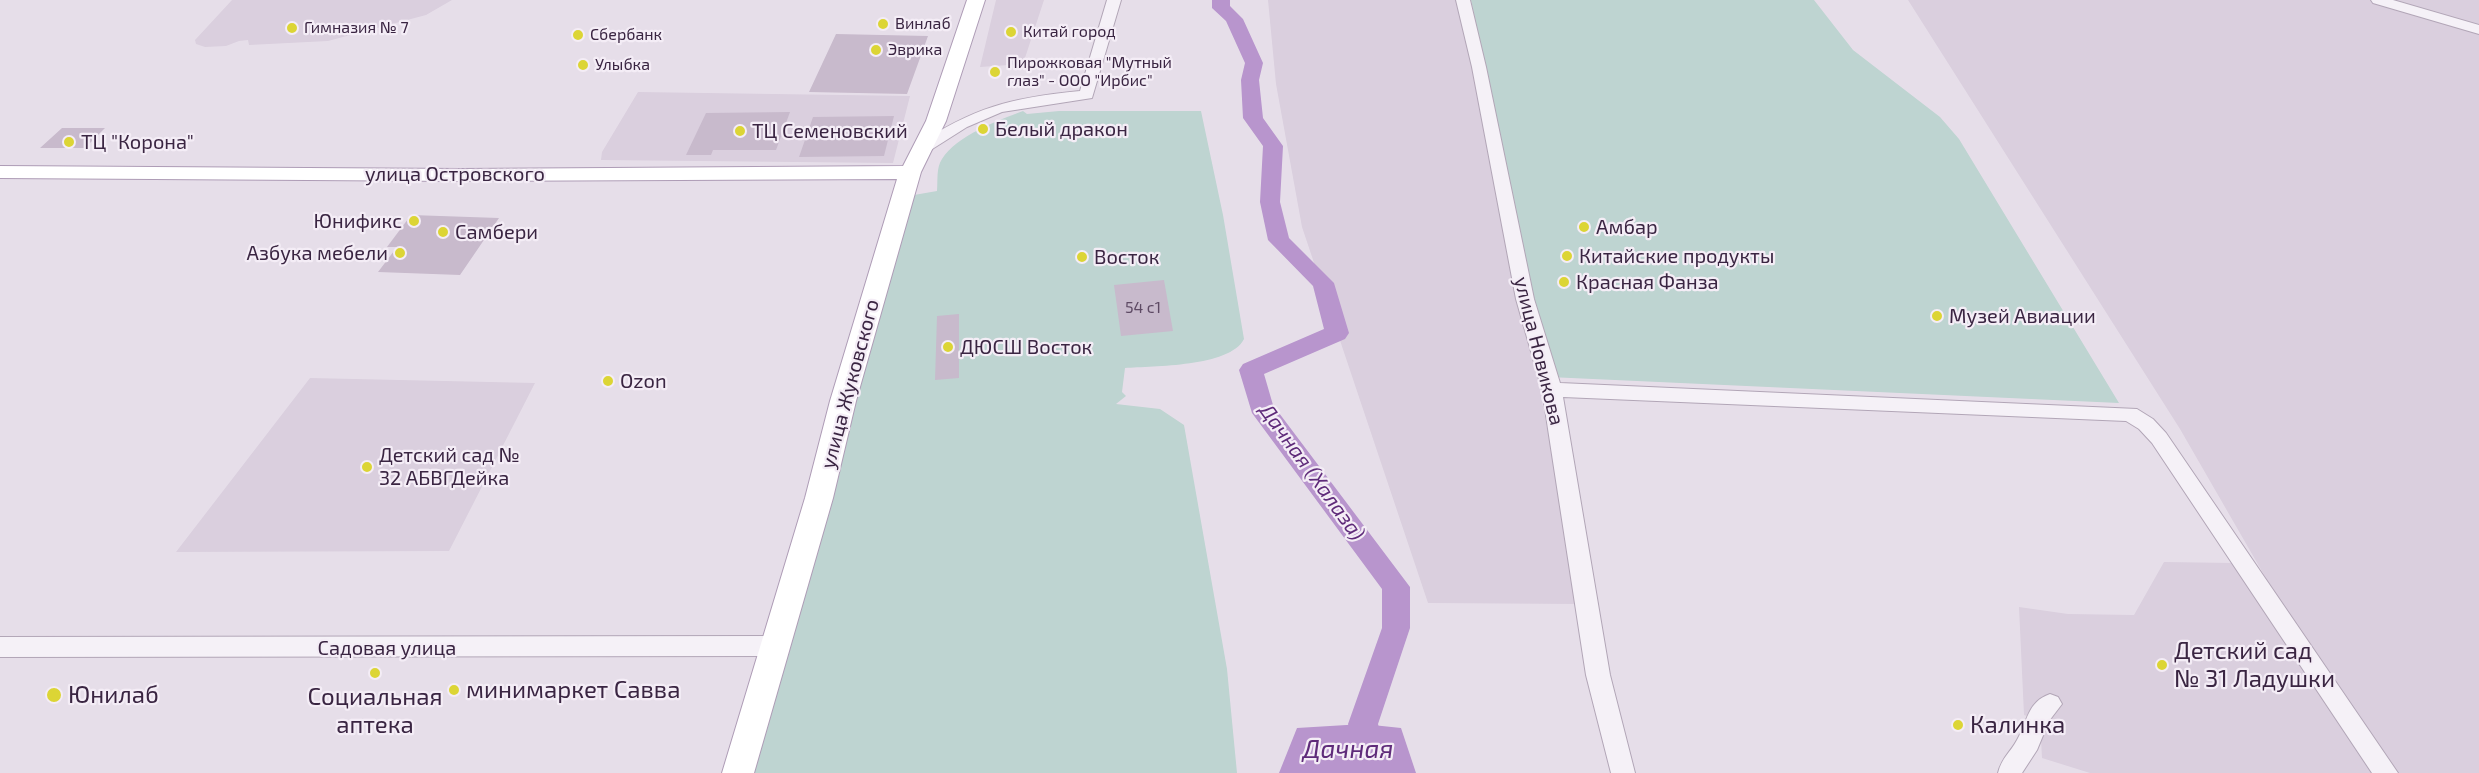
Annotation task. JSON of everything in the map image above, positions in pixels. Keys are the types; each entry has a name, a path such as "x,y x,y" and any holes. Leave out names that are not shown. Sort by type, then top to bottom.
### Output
{"main road":[{"name":"улица Жуковского","path":"738,773 819,498 843,401 915,161 936,121 976,0"},
{"name":"улица Островского","path":"0,172 461,175 915,161"}],"street":[{"path":"915,161 965,122 997,108 1030,100 1087,95 1114,0"},
{"name":"улица Новикова","path":"1463,0 1479,67 1525,299 1552,390 1598,675 1623,773"},
{"path":"2378,0 2479,30"},
{"path":"1552,390 2130,414 2146,424 2159,438 2386,773"},
{"name":"Садовая улица","path":"0,647 774,646"},
{"path":"2010,773 2013,760 2025,750 2040,711 2050,704"}],"shaded area":[{"name":"Гимназия № 7","path":"232,0 452,0 426,15 328,41 249,45 248,40 226,46 205,47 196,44 195,40"},
{"name":"Китай город","path":"996,0 1044,0 1023,64 980,67"},
{"path":"1268,0 1458,0 1506,209 1580,604 1428,603 1302,227 1276,84"},
{"path":"1471,0 1814,0 1853,50 1940,117 1959,139 2119,403 1549,377"},
{"path":"1908,0 2479,0 2479,773 2393,773 2305,646 2180,429"},
{"path":"638,92 910,96 893,163 601,160 602,152"},
{"path":"1023,111 1027,114 1059,111 1201,111 1223,215 1244,339 1236,348 1208,360 1125,368 1122,392 1126,396 1116,404 1160,409 1184,425 1227,669 1237,773 752,773 914,195 937,191 940,163 957,143 979,130"},
{"name":"Детский сад № 32 АБВГДейка","path":"310,378 535,383 449,551 176,552"},
{"name":"Детский сад № 31 Ладушки","path":"2164,562 2234,563 2376,773 2090,773 2042,758 2040,721 2024,715 2019,607 2068,614 2134,615"}],"water":[{"name":"Дачная","path":"1363,724 1401,728 1416,773 1279,773 1297,728"}],"building":[{"name":"Эврика","path":"836,34 928,36 907,94 809,92"},
{"name":"ТЦ Семеновский","path":"790,112 776,150 713,150 711,155 686,155 706,113"},
{"path":"894,116 884,156 799,157 813,117"},
{"name":"ТЦ \"Корона\"","path":"62,128 105,128 85,148 40,148"},
{"name":"Самбери","path":"411,215 499,218 460,275 378,272 397,247 387,247"},
{"name":"Восток","path":"1164,280 1173,331 1121,336 1114,285"},
{"name":"ДЮСШ Восток","path":"959,314 959,378 935,380 937,316"}],"waterway":[{"name":"Дачная (Халаза)","path":"1221,0 1221,8 1234,19 1254,63 1250,80 1253,118 1273,146 1270,202 1279,240 1323,283 1337,333 1251,370 1261,407 1396,587 1396,628 1363,724 1377,773"}],"place":[{"name":"Винлаб","path":"883,24"},
{"name":"Гимназия № 7","path":"292,28"},
{"name":"Китай город","path":"1011,32"},
{"name":"Сбербанк","path":"578,35"},
{"name":"Эврика","path":"876,50"},
{"name":"Улыбка","path":"583,65"},
{"name":"Пирожковая \"Мутный глаз\" - ООО \"Ирбис\"","path":"995,72"},
{"name":"Белый дракон","path":"983,129"},
{"name":"ТЦ Семеновский","path":"740,131"},
{"name":"ТЦ \"Корона\"","path":"69,142"},
{"name":"Юнификс","path":"414,221"},
{"name":"Амбар","path":"1584,227"},
{"name":"Самбери","path":"443,232"},
{"name":"Азбука мебели","path":"400,253"},
{"name":"Китайские продукты","path":"1567,256"},
{"name":"Восток","path":"1082,257"},
{"name":"Красная Фанза","path":"1564,282"},
{"name":"Музей Авиации","path":"1937,316"},
{"name":"ДЮСШ Восток","path":"948,347"},
{"name":"Ozon","path":"608,381"},
{"name":"Детский сад № 32 АБВГДейка","path":"367,467"},
{"name":"Детский сад № 31 Ладушки","path":"2162,665"},
{"name":"Социальная аптека","path":"375,673"},
{"name":"минимаркет Савва","path":"454,690"},
{"name":"Юнилаб","path":"54,695"},
{"name":"Калинка","path":"1958,725"}]}
